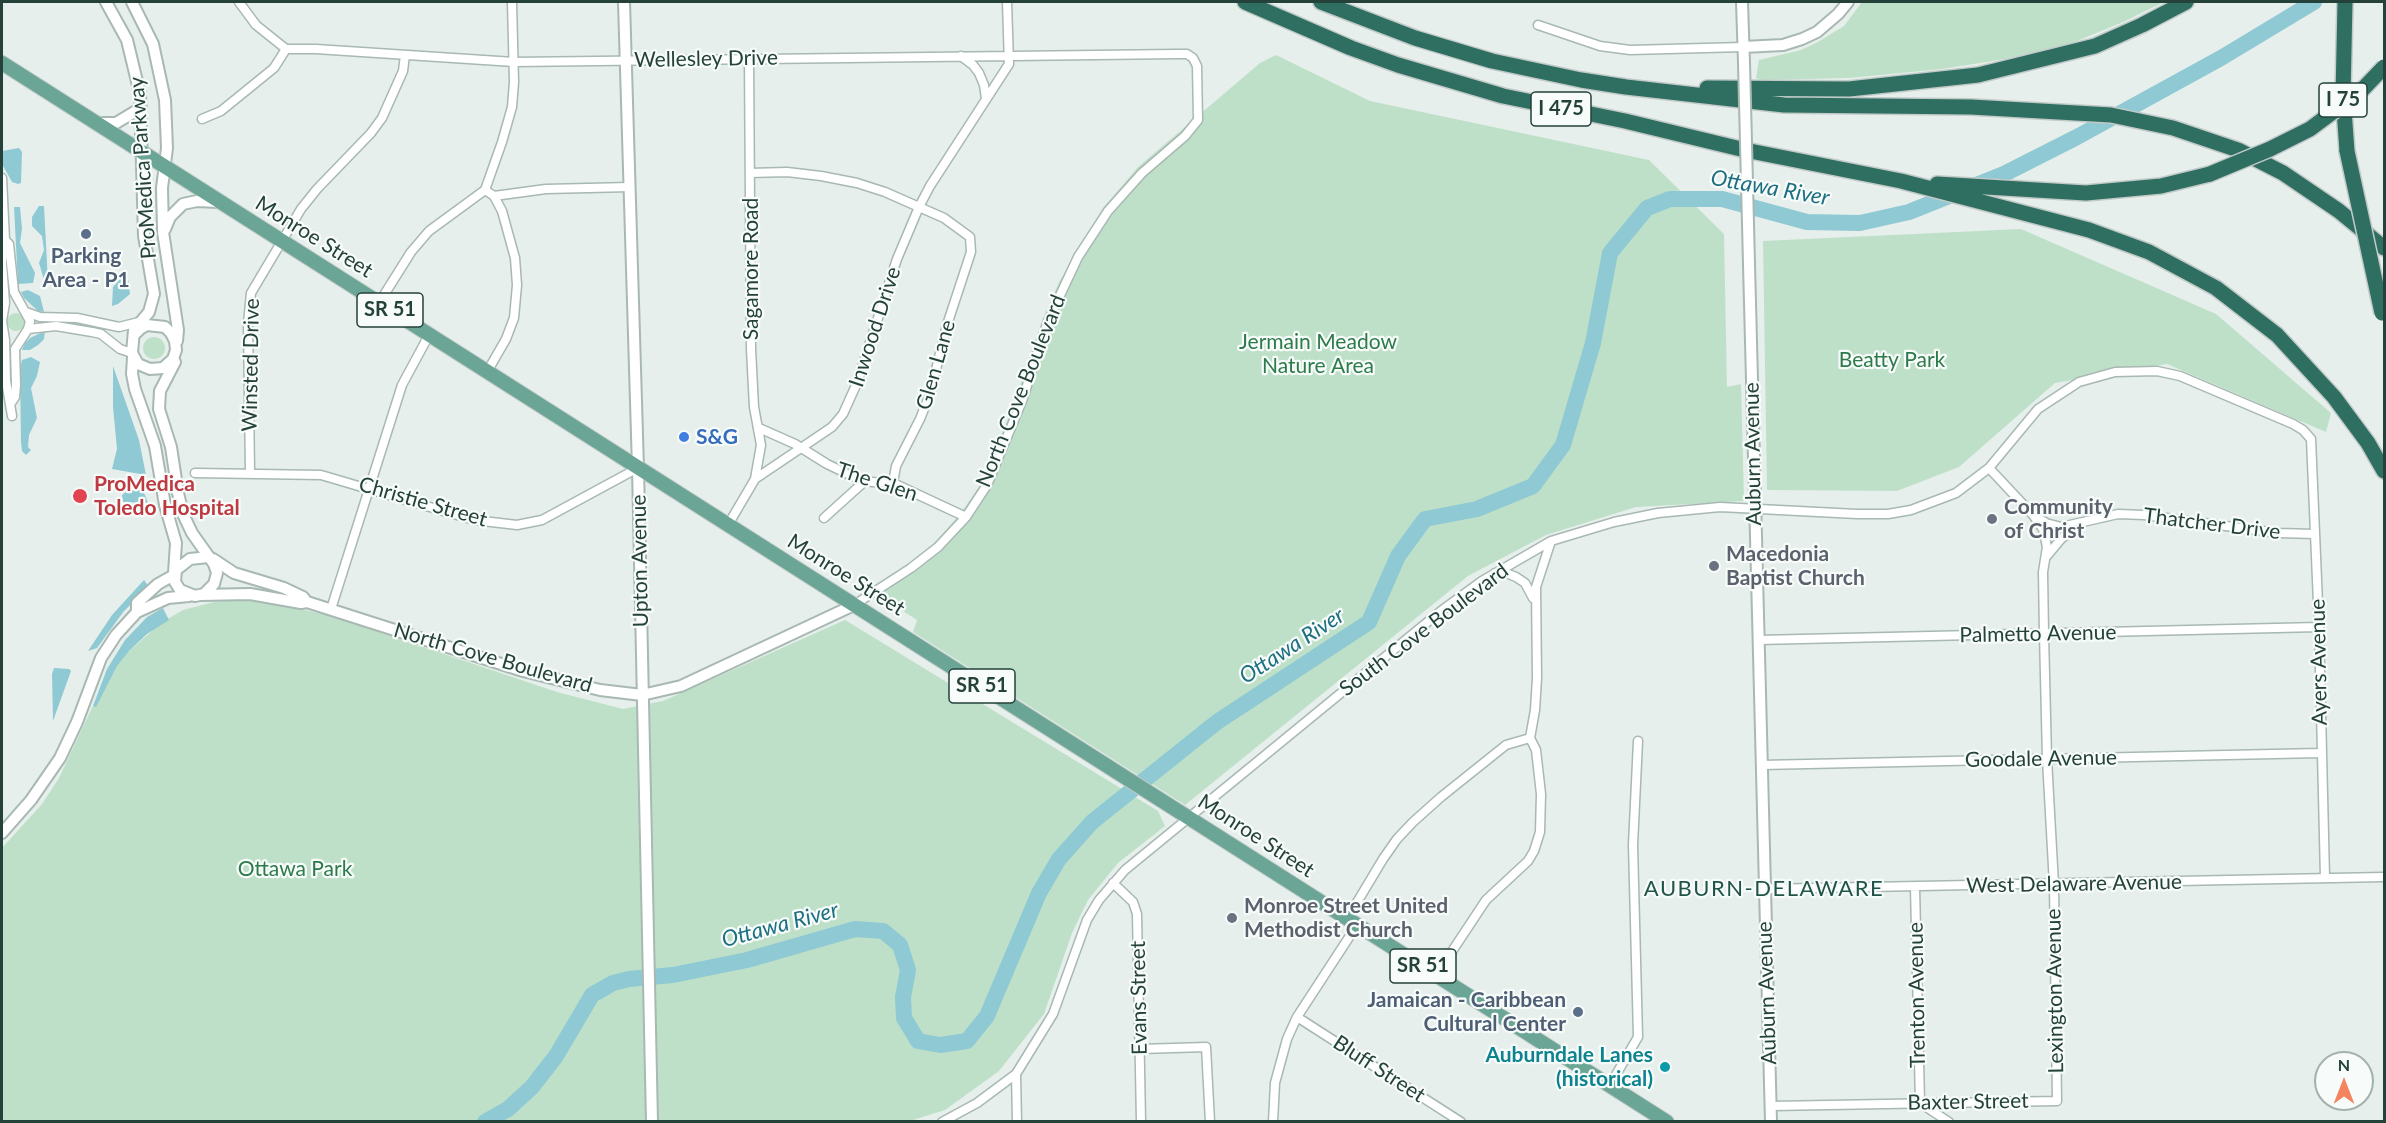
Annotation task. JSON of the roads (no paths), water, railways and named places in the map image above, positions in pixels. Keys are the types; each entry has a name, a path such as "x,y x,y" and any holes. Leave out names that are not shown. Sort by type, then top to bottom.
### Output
{"highway":[{"name":"I 475","path":"1245,2 1351,48 1398,65 1503,96 1625,121 1745,150 1894,180"},
{"name":"I 475","path":"1321,2 1415,38 1492,61 1569,78 1626,87"},
{"path":"1626,87 1849,88 1978,75 2095,46 2186,2"},
{"name":"I 75","path":"2345,2 2343,96 2347,151 2383,319"},
{"path":"1894,180 2086,193 2161,186 2210,174 2271,149 2310,129 2361,91 2385,67"},
{"path":"1626,87 1784,105 2030,109 2111,115 2174,128 2238,150 2283,172 2339,211 2385,248"},
{"path":"1894,180 2089,230 2150,252 2216,288 2277,335 2315,375 2368,443 2385,471"}],"main road":[{"name":"Monroe Street","path":"2,63 1667,1122"}],"street":[{"name":"ProMedica Parkway","path":"106,2 121,26 130,48 138,79 141,108 145,244 154,294 151,308 134,330 134,335"},
{"name":"ProMedica Parkway","path":"132,2 153,44 162,78 166,115 167,148 162,188 163,232 178,330 175,361 160,391 159,409 171,447 181,508 189,527 211,560"},
{"path":"202,119 221,111 274,69 286,49 256,25 239,2"},
{"path":"379,303 411,252 429,231 485,190 512,107 514,62 512,2"},
{"name":"Upton Avenue","path":"624,2 638,468 652,1122"},
{"name":"Inwood Drive","path":"728,525 755,479 832,427 843,414 851,399 897,259 919,207 930,186 1009,64 1008,2"},
{"name":"Auburn Avenue","path":"1742,2 1771,1122"},
{"path":"1538,25 1600,46 1630,50 1783,45 1816,32 1838,14 1848,2"},
{"name":"Wellesley Drive","path":"286,49 514,62 1178,54 1187,54 1193,58"},
{"name":"Winsted Drive","path":"250,472 248,303 256,282 301,209 382,118 403,71 405,55"},
{"path":"961,56 973,65 979,74 984,85 986,99"},
{"name":"Sagamore Road","path":"749,58 751,350 753,396 761,445 755,479"},
{"name":"North Cove Boulevard","path":"2,833 40,789 60,758 77,722 101,658 116,635 137,612 168,598 250,594 301,603 307,602 523,671 600,690 642,695 681,686 854,605 912,568 938,547 966,517 987,485 1022,401 1048,321 1078,257 1108,211 1142,173 1189,132 1198,120 1197,66 1193,58"},
{"path":"97,123 116,123 141,108"},
{"path":"750,173 788,172 820,176 866,186 919,207"},
{"path":"2,178 5,240 2,263 5,301 2,318 6,381 12,416"},
{"path":"494,196 546,189 630,187"},
{"path":"485,190 494,196 502,211 515,258 518,301 506,339 487,372"},
{"path":"163,232 170,218 183,204 197,201 218,202"},
{"name":"Glen Lane","path":"893,483 896,466 930,394 947,325 972,244 970,237 962,229 919,207"},
{"path":"5,240 9,244 12,286 30,321 27,331 15,349 15,397 11,403"},
{"path":"2,318 11,308 43,317 77,318 119,327 142,321"},
{"path":"3,328 14,336 51,326 101,334 132,355 142,366 154,370 166,366 175,350 171,333 161,325 147,325 134,335 131,344 132,355 132,374 155,446 165,505 175,539 175,574 180,590 198,596 208,590 216,580 217,573 211,560 190,559 175,574"},
{"path":"331,609 402,385 429,335"},
{"name":"South Cove Boulevard","path":"942,1122 977,1103 1016,1074 1053,1014 1087,920 1113,883 1183,814 1441,611 1495,573 1551,542 1614,522 1658,513 1720,507 1888,514 1911,510 1956,494 1989,468 2038,408 2079,382 2115,372 2157,371 2180,376 2293,424 2303,430 2311,439 2313,446"},
{"name":"The Glen","path":"759,428 865,481 893,483 966,517"},
{"name":"Ayers Avenue","path":"2313,446 2325,878"},
{"name":"Christie Street","path":"195,473 250,472 321,475 369,487 474,520 517,525 542,520 638,468"},
{"name":"Thatcher Drive","path":"1989,468 2033,515 2046,523 2061,527 2078,525 2108,515 2144,515 2278,533 2315,534"},
{"path":"824,518 865,481"},
{"name":"Lexington Avenue","path":"2033,515 2043,529 2046,538 2043,572 2044,634 2047,759 2054,885 2057,1101"},
{"path":"2046,557 2061,539 2078,525"},
{"path":"1437,974 1486,900 1528,861 1540,832 1541,794 1536,750 1530,738 1537,678 1535,604 1536,587 1551,542"},
{"name":"North Cove Boulevard","path":"211,560 234,573 284,588 303,597 307,602"},
{"path":"1495,573 1506,573 1525,583 1535,604"},
{"name":"North Cove Boulevard","path":"137,612 137,603 158,584 175,574"},
{"name":"Palmetto Avenue","path":"1758,640 2319,627"},
{"path":"1273,1122 1275,1083 1287,1039 1297,1017 1352,922 1383,859 1397,839 1441,797 1506,746 1530,738"},
{"path":"1610,1085 1638,1037 1633,845 1638,741"},
{"name":"Goodale Avenue","path":"1761,765 2320,753"},
{"name":"West Delaware Avenue","path":"1764,889 2385,877"},
{"name":"Evans Street","path":"1113,883 1132,903 1137,914 1141,1122"},
{"name":"Trenton Avenue","path":"1915,887 1920,1103"},
{"name":"Bluff Street","path":"1297,1017 1461,1122"},
{"path":"1140,1049 1206,1047 1210,1122"},
{"path":"1016,1074 1017,1122"},
{"name":"Baxter Street","path":"1771,1106 2057,1101"},
{"path":"1920,1103 1948,1122"}],"water":[{"path":"19,148 22,152 21,183 18,184 12,182 2,164 2,151"},
{"path":"39,206 44,206 48,283 45,283 39,263 44,250 42,236 32,226 32,217"},
{"path":"14,207 20,207 22,229 20,243 35,273 33,283 18,284"},
{"path":"127,271 130,294 112,306 113,287"},
{"path":"28,290 40,296 44,312 38,311 24,298 21,292"},
{"path":"45,331 44,339 38,345 30,350 22,350 30,338"},
{"path":"31,357 40,362 31,388 37,418 29,435 28,447 31,450 26,455 22,451 21,442 20,369 22,360"},
{"path":"113,366 139,440 146,475 112,469 117,449 113,407"},
{"path":"128,490 143,490 148,503 123,502 122,495"},
{"path":"144,580 149,587 124,611 97,648 88,651 112,615"},
{"path":"163,608 169,620 147,634 129,651 117,666 96,707 93,706 107,669 125,640 147,617"},
{"path":"54,668 71,671 53,721 52,674"}],"waterway":[{"name":"Ottawa River","path":"485,1122 508,1109 532,1087 556,1056 592,995 613,983 629,979 673,975 747,960 855,929 883,931 900,945 908,970 903,997 904,1018 918,1041 940,1045 967,1041 987,1016 1039,893 1059,859 1092,822 1217,722 1369,622 1398,556 1425,519 1477,509 1533,486 1563,445 1593,343 1610,253 1647,208 1670,199 1722,199 1807,222 1860,223 1909,212 2004,174 2077,137 2221,58 2314,2"}],"place":[{"name":"Parking Area - P1","path":"86,234"},
{"name":"S&G","path":"684,437"},
{"name":"ProMedica Toledo Hospital","path":"80,496"},
{"name":"Community of Christ","path":"1992,519"},
{"name":"Macedonia Baptist Church","path":"1714,566"},
{"name":"Monroe Street United Methodist Church","path":"1232,918"},
{"name":"Jamaican - Caribbean Cultural Center","path":"1578,1012"},
{"name":"Auburndale Lanes (historical)","path":"1665,1067"}],"district":[{"name":"AUBURN-DELAWARE","path":"1764,889"}],"park label":[{"name":"Jermain Meadow Nature Area","path":"1318,354"},
{"name":"Beatty Park","path":"1892,360"},
{"name":"Ottawa Park","path":"295,869"}]}
